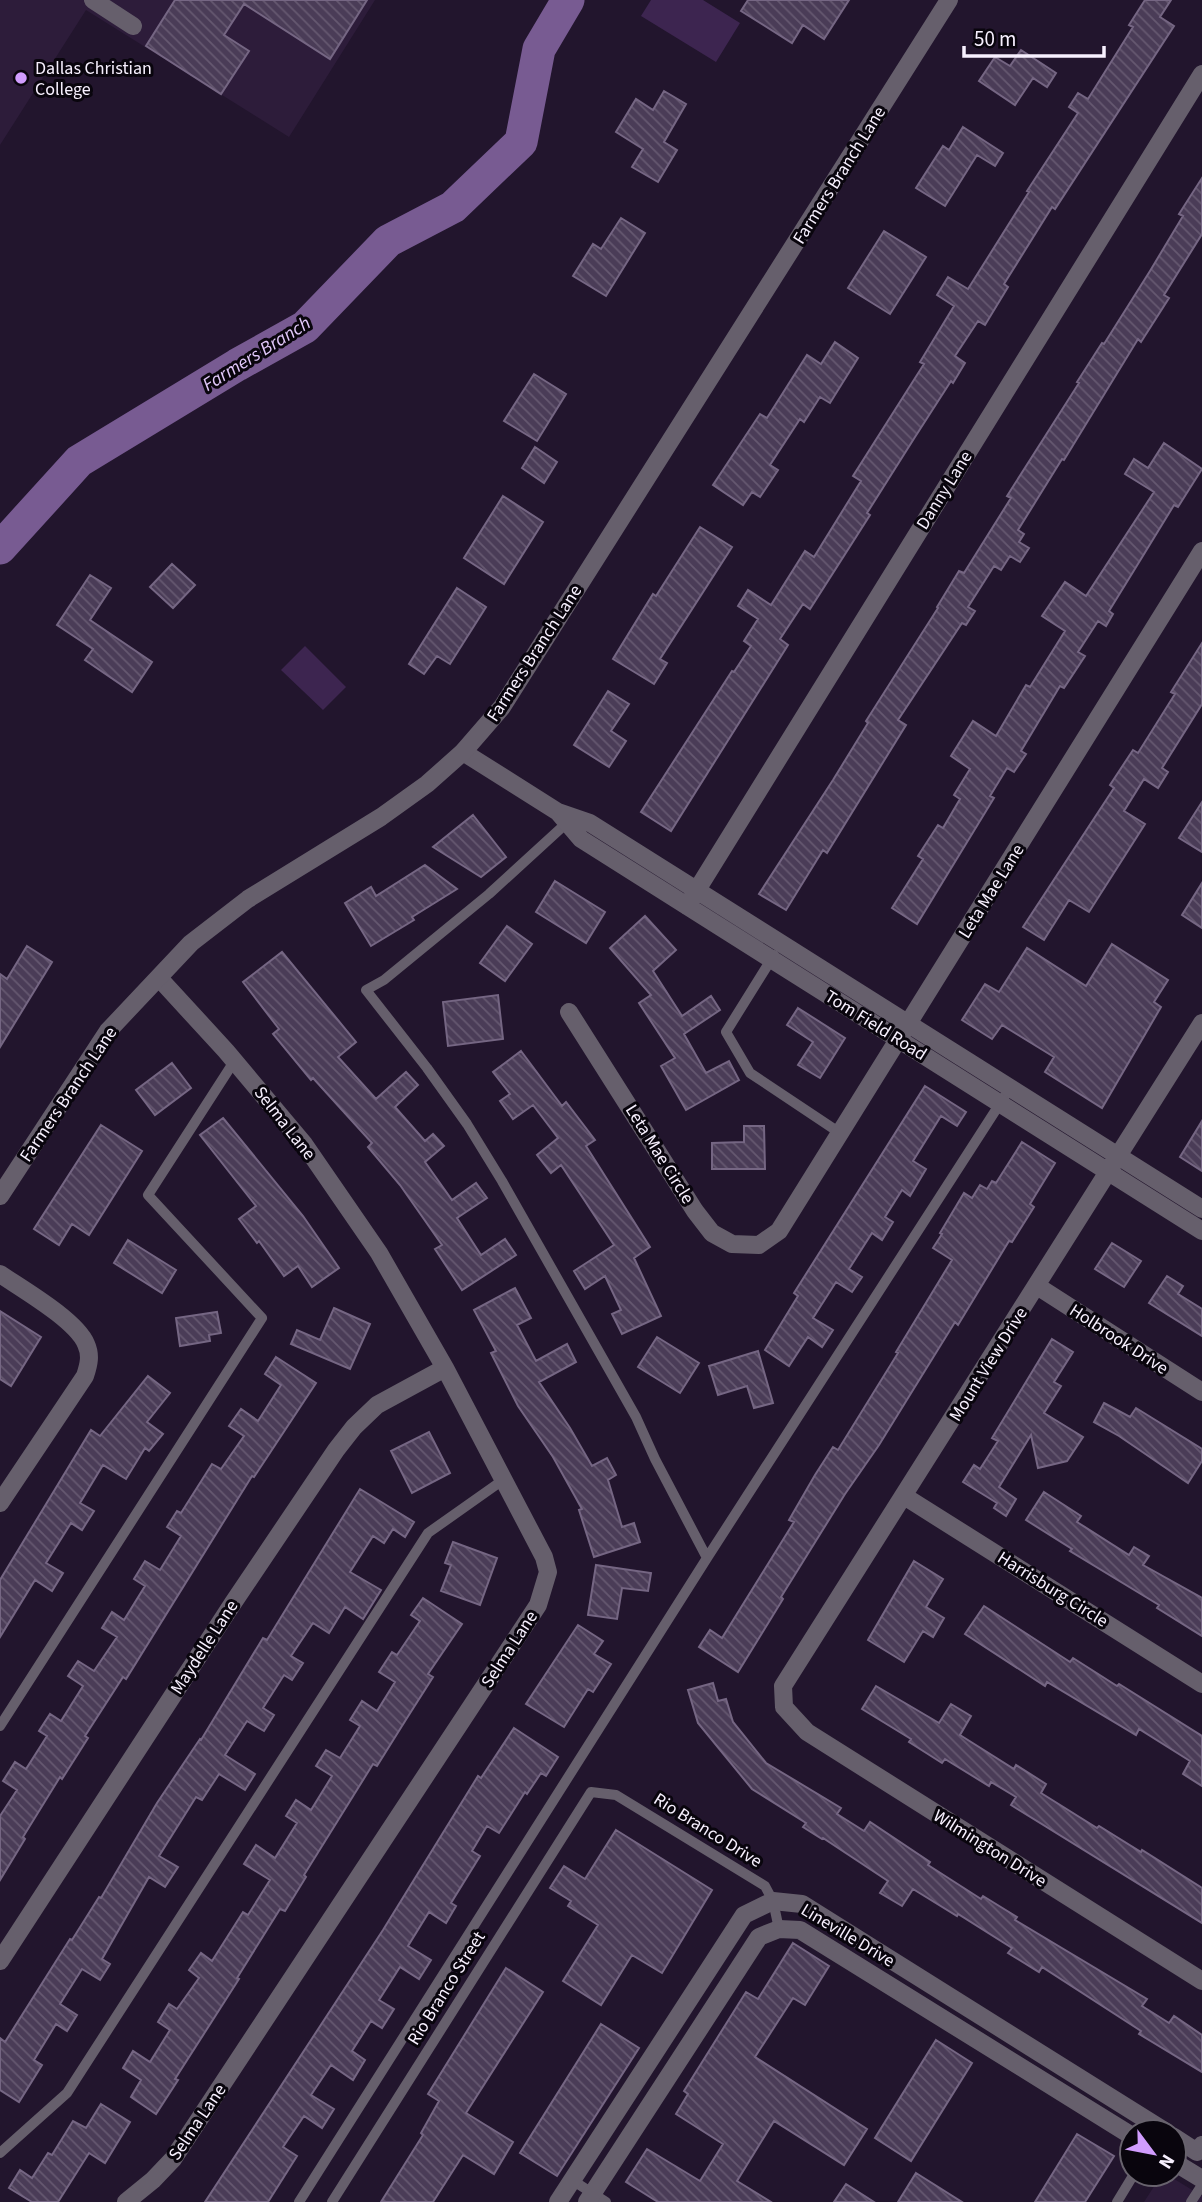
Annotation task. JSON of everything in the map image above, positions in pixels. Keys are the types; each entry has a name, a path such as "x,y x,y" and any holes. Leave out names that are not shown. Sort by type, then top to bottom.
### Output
{"street":[{"path":"93,0 134,26"},
{"name":"Farmers Branch Lane","path":"0,1196 108,1031 191,943 248,899 381,817 427,784 463,752 502,708 949,0"},
{"name":"Danny Lane","path":"687,906 1202,74"},
{"name":"Leta Mae Lane","path":"779,1231 1202,551"},
{"name":"Tom Field Road","path":"463,752 566,817 590,823 1202,1209"},
{"name":"Tom Field Road","path":"566,817 581,839 1202,1231"},
{"name":"Selma Lane","path":"126,2202 173,2159 538,1605 548,1572 544,1557 445,1368 379,1253 304,1144 235,1060 159,978"},
{"name":"Leta Mae Circle","path":"569,1013 695,1211 712,1233 732,1244 760,1245 779,1231"},
{"name":"Mount View Drive","path":"784,1707 783,1686 1202,1023"},
{"path":"0,1274 71,1324 86,1342 90,1361 85,1376 0,1503"},
{"name":"Holbrook Drive","path":"1037,1286 1202,1392"},
{"name":"Maydelle Lane","path":"0,1961 336,1450 354,1427 377,1405 445,1368"},
{"name":"Harrisburg Circle","path":"904,1496 1202,1684"},
{"name":"Wilmington Drive","path":"784,1707 807,1732 1202,1981"},
{"path":"558,2202 744,1915 773,1901"},
{"name":"Lineville Drive","path":"773,1901 802,1904 1141,2118"},
{"name":"Lineville Drive","path":"595,2199 759,1937 779,1929 800,1930 1118,2127"},
{"name":"Lineville Drive","path":"1188,2146 1198,2151 1202,2145"}],"lane":[{"path":"566,817 479,903 384,980 366,990 467,1124 502,1181 636,1417 707,1558"},
{"path":"782,943 726,1032 751,1073 840,1133"},
{"path":"0,1726 262,1318 148,1195 235,1060"},
{"path":"299,2202 707,1558 1010,1088"},
{"path":"0,2153 67,2093 428,1533 503,1480"},
{"name":"Rio Branco Drive","path":"591,1793 616,1795 642,1808 765,1886 773,1901"},
{"name":"Rio Branco Street","path":"332,2202 591,1793"},
{"path":"773,1901 779,1929"},
{"path":"572,2180 595,2199"},
{"path":"1191,2202 1202,2185"}],"shaded area":[{"path":"0,0 375,0 289,137 86,10 0,145"},
{"path":"651,0 703,0 740,23 716,62 641,16"},
{"path":"305,646 346,687 323,710 281,670"},
{"path":"1188,2187 1202,2196 1202,2202 1144,2202 1153,2188"}],"building":[{"path":"175,0 367,0 330,59 244,4 224,35 249,51 221,94 146,46"},
{"path":"748,0 849,0 824,39 803,25 792,43 741,11"},
{"path":"1145,0 1171,0 1160,17 1174,26 1055,209 1052,207 1004,284 1008,287 985,325 978,321 955,356 965,363 867,513 870,515 810,609 803,604 780,639 788,645 671,831 641,812 751,646 744,641 758,619 738,606 748,590 771,605 805,551 814,557 861,481 853,476 924,364 920,362 954,306 937,295 948,277 968,289 1078,113 1069,107 1078,93 1088,99 1133,27 1129,25"},
{"path":"1021,50 1056,73 1047,87 1033,78 1015,105 979,81 995,57 1010,66"},
{"path":"664,91 686,104 664,142 677,150 658,182 632,167 643,149 616,132 636,99 653,110"},
{"path":"963,127 1003,153 995,166 977,155 945,206 916,188 943,146 949,150"},
{"path":"1202,178 1202,234 1164,295 1169,298 1141,342 1138,339 1018,530 1024,534 1019,542 1029,548 1020,562 1010,556 1001,570 994,566 968,607 975,611 966,625 962,623 898,720 906,725 827,853 823,850 786,910 759,894 833,780 868,723 866,721 959,571 964,573 1011,498 1007,496 1150,271 1183,216 1179,214"},
{"path":"621,218 645,233 606,296 573,276 593,244 601,249"},
{"path":"884,231 926,257 890,314 848,288"},
{"path":"835,342 858,358 830,403 820,397 804,422 800,419 770,465 778,470 760,497 752,492 743,505 713,485 760,414 767,418 807,355 821,364"},
{"path":"534,374 566,394 537,441 504,421"},
{"path":"1164,443 1202,469 1178,507 1174,505 1109,611 1113,614 1106,626 1098,621 1078,652 1085,656 1064,688 1060,686 1021,751 1026,754 1014,772 1007,768 990,796 994,798 917,924 892,908 923,859 918,856 938,825 943,828 960,799 954,795 970,769 951,756 973,721 996,736 1026,685 1030,687 1065,631 1042,616 1065,582 1086,596 1154,492 1125,474 1134,459 1148,468"},
{"path":"535,447 557,462 544,483 522,468"},
{"path":"503,496 543,522 504,584 464,558"},
{"path":"700,527 732,547 660,659 667,663 654,684 613,659 653,594 656,596"},
{"path":"172,564 195,585 173,608 150,587"},
{"path":"90,575 111,588 90,620 152,662 132,692 85,660 93,649 57,625"},
{"path":"457,588 486,607 450,664 437,656 424,674 409,664"},
{"path":"1202,643 1202,704 1162,768 1168,772 1158,788 1144,779 1124,811 1145,824 1089,912 1069,900 1044,940 1023,927 1114,788 1110,785 1133,750 1138,753 1175,694 1171,692"},
{"path":"608,691 629,704 611,731 626,741 609,767 574,745"},
{"path":"1202,802 1202,852 1179,838"},
{"path":"473,815 506,857 481,877 433,847"},
{"path":"425,865 457,889 371,946 345,903 371,887 376,896"},
{"path":"555,881 605,912 586,943 536,912"},
{"path":"1202,883 1202,928 1182,915"},
{"path":"645,916 676,950 653,971 682,1016 711,996 720,1010 684,1034 706,1073 729,1061 739,1080 686,1110 661,1066 675,1058 639,1003 651,995 610,948"},
{"path":"507,926 532,944 505,981 480,963"},
{"path":"1112,944 1168,980 1154,1002 1161,1007 1102,1108 1045,1072 1054,1057 1002,1025 992,1039 962,1020 985,984 999,992 1027,948 1086,986"},
{"path":"27,946 52,962 0,1047 0,974 7,979"},
{"path":"282,952 356,1042 338,1057 376,1099 406,1072 418,1085 395,1107 425,1141 433,1134 444,1146 425,1162 452,1200 476,1183 487,1198 457,1218 481,1255 505,1239 516,1255 462,1290 435,1249 442,1245 400,1185 368,1147 372,1143 313,1078 311,1080 273,1034 279,1029 243,982"},
{"path":"498,995 503,1039 448,1046 443,1002"},
{"path":"798,1008 845,1038 820,1078 798,1065 813,1042 787,1025"},
{"path":"521,1051 562,1106 566,1102 595,1140 586,1146 650,1247 634,1258 661,1316 622,1334 612,1314 621,1310 605,1276 585,1289 574,1271 614,1245 561,1165 551,1173 537,1155 558,1138 533,1105 513,1119 500,1101 510,1094 493,1072"},
{"path":"172,1063 191,1088 155,1115 136,1090"},
{"path":"925,1086 966,1112 957,1126 941,1116 913,1161 926,1169 910,1196 902,1190 885,1217 893,1222 882,1240 872,1233 849,1269 862,1277 852,1292 836,1282 813,1318 833,1330 822,1347 808,1337 789,1366 765,1350 798,1296 794,1293"},
{"path":"223,1118 303,1216 339,1268 312,1287 298,1266 284,1276 239,1219 256,1206 200,1135"},
{"path":"1202,1121 1202,1171 1180,1157"},
{"path":"101,1125 142,1151 89,1235 72,1224 59,1245 34,1229"},
{"path":"744,1126 764,1126 765,1169 712,1169 712,1143 744,1142"},
{"path":"1022,1142 1055,1163 1030,1204 1034,1207 1012,1242 1009,1241 958,1325 955,1322 879,1445 845,1494 738,1672 699,1647 710,1630 722,1638 794,1522 789,1520 815,1475 833,1447 838,1450 898,1353 896,1352 952,1260 933,1248 964,1193 972,1198 980,1185 987,1189 992,1181 996,1183"},
{"path":"128,1240 176,1270 162,1293 114,1263"},
{"path":"1112,1243 1141,1261 1124,1287 1095,1269"},
{"path":"1167,1276 1183,1286 1178,1294 1202,1309 1202,1336 1149,1303"},
{"path":"515,1288 531,1318 517,1325 536,1361 567,1344 576,1362 539,1382 592,1466 607,1458 616,1475 608,1480 622,1527 634,1523 640,1542 594,1557 579,1510 582,1509 553,1457 518,1406 491,1353 496,1351 474,1310"},
{"path":"334,1308 370,1324 350,1369 291,1344 297,1330 320,1340"},
{"path":"0,1311 41,1337 11,1386 0,1379"},
{"path":"217,1312 221,1333 209,1335 210,1341 180,1346 176,1318"},
{"path":"657,1337 699,1363 680,1393 638,1367"},
{"path":"1052,1339 1073,1352 1054,1382 1061,1386 1044,1413 1083,1437 1067,1461 1038,1468 1031,1435 999,1487 1016,1499 1006,1516 994,1508 997,1503 963,1482 974,1465 980,1469 998,1441 992,1438"},
{"path":"758,1351 773,1403 754,1408 747,1386 718,1395 709,1366"},
{"path":"276,1357 316,1383 254,1477 252,1476 126,1679 123,1677 85,1736 88,1738 62,1779 60,1777 0,1880 0,1816 17,1790 3,1781 15,1762 26,1769 47,1736 39,1731 50,1714 61,1721 83,1686 68,1676 78,1661 94,1671 117,1637 102,1628 112,1612 124,1620 145,1586 134,1579 145,1561 160,1570 181,1536 167,1527 177,1511 181,1513 212,1464 221,1469 244,1436 229,1426 241,1409 258,1421 281,1385 265,1374"},
{"path":"148,1376 170,1393 147,1422 163,1434 149,1451 145,1448 126,1479 103,1465 80,1503 94,1511 82,1530 71,1523 46,1563 63,1573 52,1591 35,1580 0,1637 0,1580 91,1430 100,1436"},
{"path":"1104,1403 1130,1417 1136,1408 1202,1449 1202,1461 1188,1483 1094,1422"},
{"path":"429,1432 450,1473 412,1493 391,1451"},
{"path":"360,1489 414,1522 405,1537 393,1529 384,1543 373,1536 350,1572 381,1590 363,1619 345,1607 329,1633 313,1623 291,1656 303,1663 292,1680 284,1675 263,1708 274,1715 264,1731 247,1721 225,1755 255,1774 245,1790 219,1774 202,1800 196,1797 159,1856 178,1867 165,1887 149,1877 102,1959 110,1964 100,1980 82,1969 60,2004 77,2015 67,2031 56,2024 34,2060 42,2065 19,2102 0,2090 0,2038 5,2042 70,1939 72,1940 99,1897 101,1898 157,1803 201,1740 263,1638 267,1640"},
{"path":"1044,1492 1081,1516 1077,1522 1129,1555 1134,1547 1149,1556 1143,1565 1202,1598 1202,1636 1157,1608 1159,1605 1070,1551 1072,1549 1026,1520"},
{"path":"453,1542 497,1558 480,1605 441,1591 451,1565 445,1563"},
{"path":"914,1561 943,1579 926,1607 944,1618 933,1637 923,1631 904,1662 868,1640"},
{"path":"596,1565 651,1573 648,1591 622,1588 617,1619 588,1615"},
{"path":"423,1598 462,1624 428,1674 433,1677 377,1766 373,1764 304,1875 306,1877 285,1911 280,1909 156,2114 131,2097 141,2080 123,2068 133,2051 150,2062 170,2030 158,2022 169,2004 177,2009 199,1978 189,1970 201,1953 212,1961 243,1912 248,1915 270,1880 244,1864 256,1845 275,1858 297,1823 286,1816 296,1800 311,1810 332,1776 316,1766 326,1750 340,1758 360,1726 350,1720 362,1701 377,1711 395,1682 379,1672 392,1652 397,1655 420,1621 411,1615"},
{"path":"984,1606 1070,1662 1073,1658 1202,1736 1202,1786 1183,1774 1190,1761 1139,1729 1136,1735 1047,1682 1045,1686 965,1634"},
{"path":"578,1625 603,1641 594,1654 611,1664 593,1692 588,1689 564,1727 526,1704"},
{"path":"713,1683 718,1701 726,1699 733,1722 766,1763 841,1808 837,1814 864,1831 870,1822 930,1862 928,1865 981,1899 983,1896 1017,1917 1015,1920 1147,1999 1142,2006 1169,2023 1174,2016 1202,2035 1202,2072 1139,2034 1141,2031 1042,1967 1039,1972 1008,1953 1012,1948 958,1914 957,1916 913,1889 902,1906 880,1893 888,1881 803,1827 806,1823 752,1789 698,1723 688,1690"},
{"path":"876,1686 939,1723 951,1704 971,1716 960,1735 1014,1769 1016,1765 1046,1784 1041,1793 1097,1828 1099,1826 1141,1852 1142,1850 1202,1888 1202,1923 1011,1805 1016,1797 991,1782 989,1786 945,1759 942,1763 909,1742 911,1739 862,1709"},
{"path":"514,1728 558,1757 546,1776 541,1773 527,1794 525,1792 499,1833 487,1826 472,1851 480,1856 451,1903 456,1906 446,1923 429,1912 408,1946 431,1960 419,1979 400,1967 379,2000 394,2009 382,2028 371,2021 352,2051 365,2060 353,2080 331,2065 311,2095 334,2109 322,2128 304,2116 283,2147 297,2156 268,2202 205,2202 383,1930 478,1776 481,1778"},
{"path":"616,1830 712,1890 662,1973 632,1955 601,2005 563,1981 598,1925 568,1906 571,1901 550,1888 564,1866 585,1879"},
{"path":"793,1943 829,1966 805,2005 793,1998 755,2057 867,2129 844,2165 774,2121 737,2181 771,2202 658,2202 626,2182 647,2149 700,2181 723,2144 676,2114 688,2094 684,2091 746,1992 758,1999"},
{"path":"506,1968 543,1992 466,2113 513,2142 494,2174 463,2155 433,2202 381,2202 423,2135 421,2133 439,2101 428,2094"},
{"path":"601,2024 639,2048 557,2176 520,2153"},
{"path":"936,2040 972,2063 911,2161 875,2138"},
{"path":"101,2104 130,2122 105,2163 89,2153 58,2202 32,2202 9,2188 20,2170 32,2178 48,2153 52,2155 73,2121 86,2128"},
{"path":"1077,2134 1114,2156 1085,2202 1035,2202"},
{"path":"916,2173 962,2202 898,2202"},
{"path":"846,2184 874,2202 834,2202"}],"waterway":[{"name":"Farmers Branch","path":"0,548 79,461 305,327 388,241 453,207 521,142 539,49 568,0"}],"place":[{"name":"Dallas Christian College","path":"21,78"}]}
